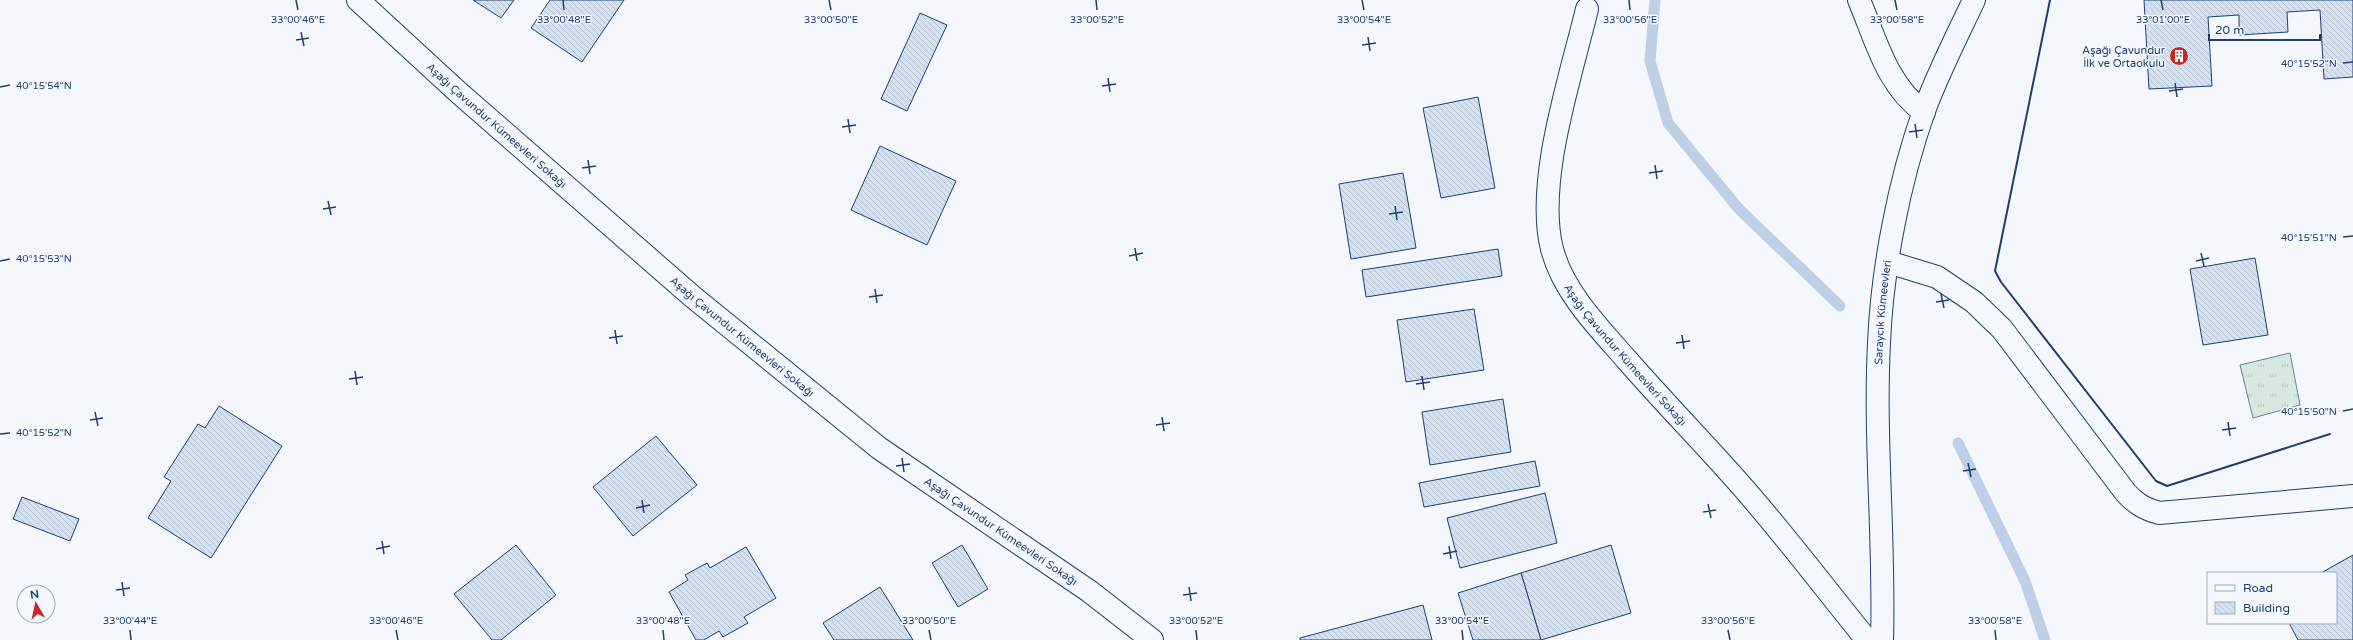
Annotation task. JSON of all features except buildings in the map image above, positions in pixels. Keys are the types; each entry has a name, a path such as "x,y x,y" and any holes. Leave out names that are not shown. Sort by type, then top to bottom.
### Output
{"street":[{"name":"Aşağı Çavundur Kümeevleri Sokağı","path":"358,0 458,92 687,292 879,448 1089,591 1152,640"},
{"path":"1859,0 1894,82 1909,101 1924,112"},
{"name":"Saraycık Kümeevleri","path":"1882,640 1883,596 1877,426 1879,342 1888,262 1905,177 1924,112 1947,57 1974,0"},
{"name":"Aşağı Çavundur Kümeevleri Sokağı","path":"1587,9 1555,143 1548,193 1549,228 1552,250 1563,277 1579,303 1602,331 1670,409 1731,474 1867,640"},
{"path":"1888,262 1937,277 1974,302 2002,328 2126,493 2135,503 2145,509 2159,513 2353,496"}],"green space":[{"path":"2290,353 2300,405 2253,418 2240,365"}],"waterway":[{"path":"1655,0 1650,61 1668,123 1739,209 1840,306"},
{"path":"1958,443 2025,581 2045,640"}],"wall":[{"path":"2050,0 1995,271 2001,282 2156,481 2167,486 2330,434"}],"place":[{"name":"Aşağı Çavundur İlk ve Ortaokulu","path":"2179,56"}]}
